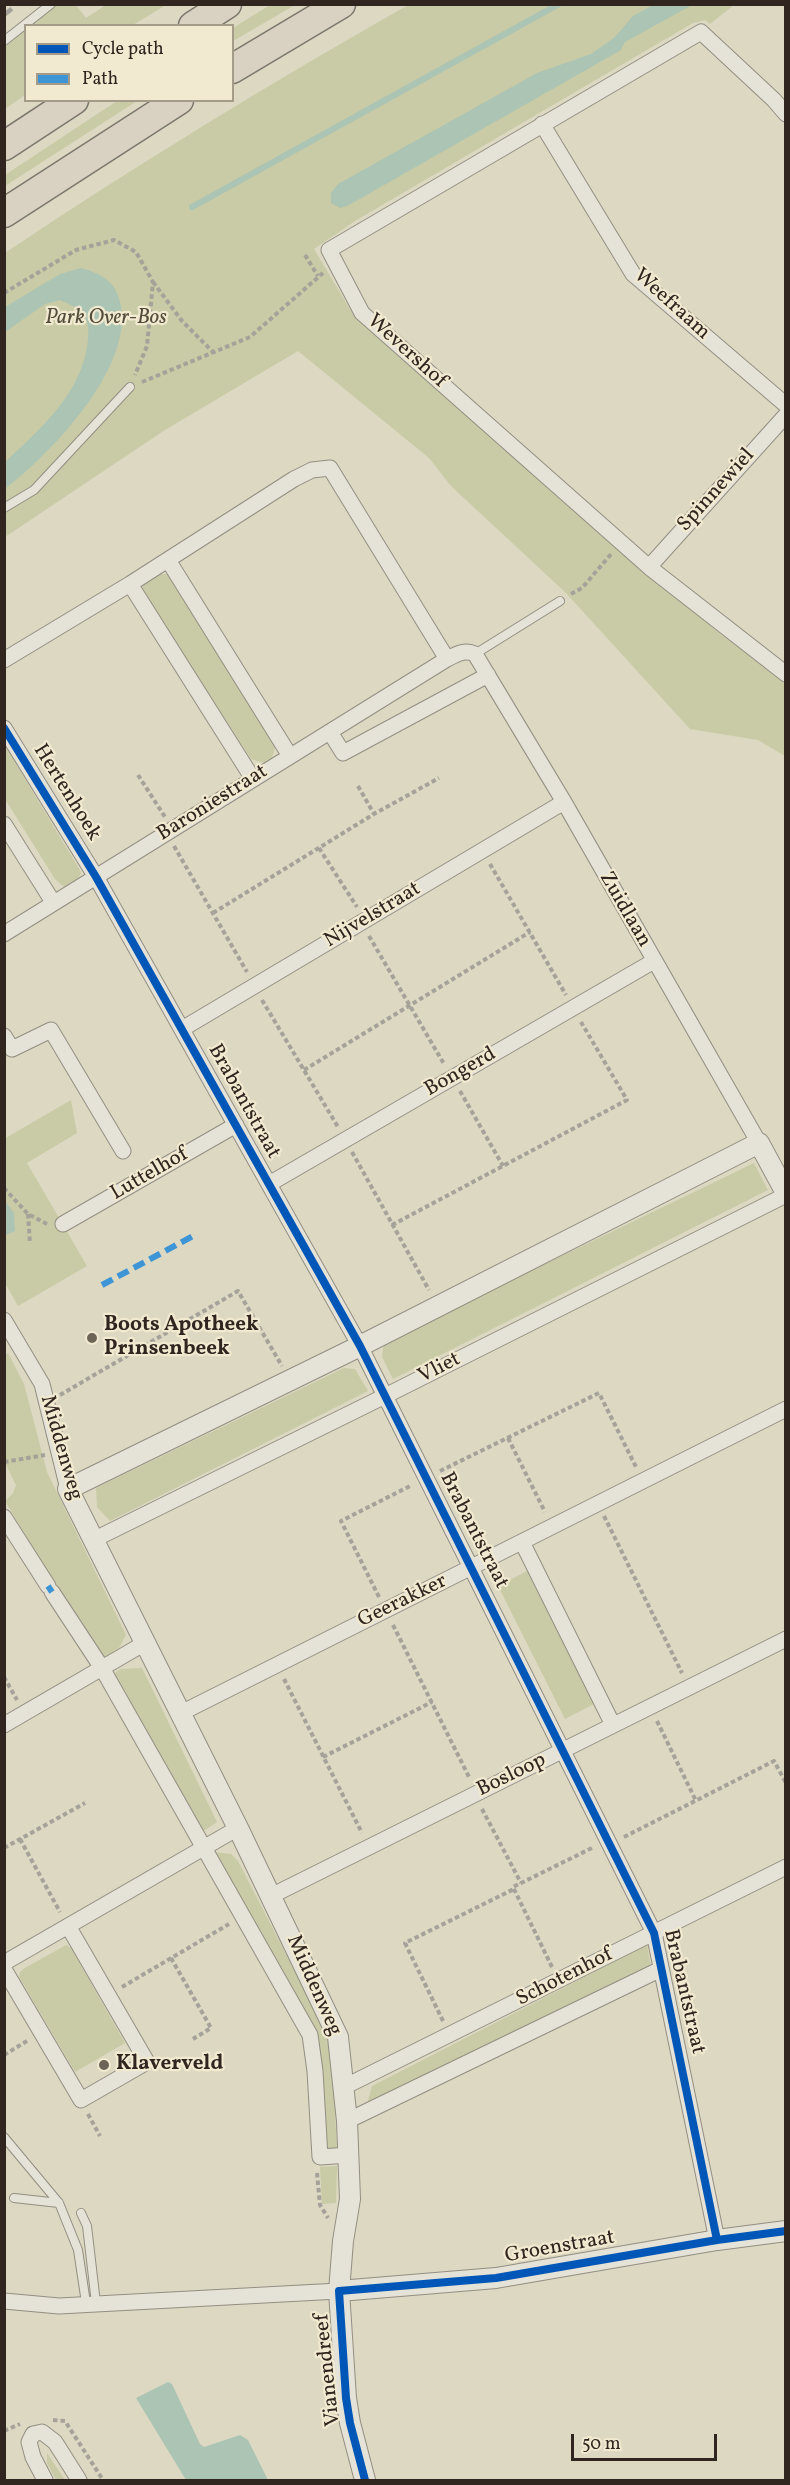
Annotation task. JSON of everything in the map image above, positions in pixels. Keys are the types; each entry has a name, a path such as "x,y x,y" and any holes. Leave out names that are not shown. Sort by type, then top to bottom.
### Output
{"highway":[{"path":"196,24 227,4"},
{"path":"234,68 341,4"},
{"path":"4,146 71,102"},
{"path":"4,213 177,102"}],"street":[{"path":"335,262 329,250 701,32 786,114"},
{"name":"Weefraam","path":"542,124 633,274 786,405"},
{"name":"Wevershof","path":"335,262 362,313 649,567 786,674"},
{"name":"Spinnewiel","path":"649,567 786,415"},
{"path":"4,660 130,584 294,479 312,470 330,468 447,659 460,652 475,654"},
{"path":"168,560 290,756"},
{"path":"130,584 253,779"},
{"name":"Zuidlaan","path":"475,654 564,802 786,1194"},
{"name":"Baroniestraat","path":"4,934 447,659"},
{"path":"330,732 343,753 488,675"},
{"name":"Hertenhoek","path":"4,728 96,877"},
{"name":"Nijvelstraat","path":"182,1029 564,802"},
{"path":"4,824 53,902"},
{"name":"Brabantstraat","path":"96,877 360,1346 654,1933 717,2240"},
{"name":"Bongerd","path":"269,1184 654,961"},
{"path":"4,1036 12,1049 51,1029 123,1151"},
{"name":"Luttelhof","path":"59,1226 236,1125"},
{"path":"68,1489 360,1346 759,1143"},
{"name":"Vliet","path":"93,1540 786,1194"},
{"name":"Middenweg","path":"4,1320 42,1384 68,1489 238,1828 338,2037 347,2121 350,2199 343,2241 339,2291"},
{"name":"Geerakker","path":"181,1713 786,1409"},
{"name":"Middenweg","path":"4,1517 102,1668 310,2035 315,2071 316,2160"},
{"name":"Brabantstraat","path":"522,1542 613,1725"},
{"name":"Bosloop","path":"271,1896 786,1639"},
{"path":"4,1725 145,1643"},
{"path":"4,1963 238,1828"},
{"name":"Schotenhof","path":"344,2087 786,1867"},
{"path":"4,1969 81,2100 147,2062 68,1926"},
{"name":"Schotenhof","path":"347,2121 662,1969"},
{"path":"316,2160 349,2155"},
{"name":"Groenstraat","path":"4,2301 59,2306 339,2291 496,2278 717,2240 786,2231"},
{"name":"Vianendreef","path":"339,2291 346,2398 350,2423 366,2481"},
{"path":"45,2481 33,2457 29,2442 33,2434 42,2432 55,2442 79,2481"}],"lane":[{"path":"26,24 51,4"},
{"path":"4,41 24,25"},
{"path":"4,508 34,490 130,387"},
{"path":"475,654 560,601"},
{"path":"4,2137 59,2203 78,2250 91,2303"},
{"path":"14,2198 59,2203"},
{"path":"81,2213 87,2226 91,2303"}],"path":[{"path":"4,293 76,250 114,240 136,252 153,282 182,321 214,353"},
{"path":"305,255 318,276"},
{"path":"130,387 249,337 335,262"},
{"path":"130,387 147,346 153,282"},
{"path":"560,601 582,588 621,543"},
{"path":"138,775 213,913 438,1306"},
{"path":"213,913 374,814 439,778"},
{"path":"358,786 374,814"},
{"path":"320,848 503,1166"},
{"path":"392,1225 627,1100 482,851"},
{"path":"304,1070 531,932"},
{"path":"4,1188 28,1214 59,1226"},
{"path":"28,1214 30,1243"},
{"path":"47,1403 238,1291 290,1381"},
{"path":"508,1438 552,1526"},
{"path":"4,1462 58,1453"},
{"path":"597,1504 689,1687"},
{"path":"277,1665 369,1847"},
{"path":"4,1677 25,1713"},
{"path":"323,1757 432,1702"},
{"path":"650,1707 696,1801"},
{"path":"450,2035 405,1943 514,1889 513,1887 521,1883 696,1801 774,1761 786,1783"},
{"path":"474,1795 521,1883"},
{"path":"4,1848 85,1803"},
{"path":"20,1839 68,1926"},
{"path":"514,1889 559,1981"},
{"path":"108,1995 242,1916"},
{"path":"171,1958 211,2028 193,2038"},
{"path":"4,2055 42,2033"},
{"path":"81,2100 100,2136"},
{"path":"316,2160 320,2205 343,2241"}],"green space":[{"path":"57,4 76,5 86,18 106,5 166,5 135,24 32,24"},
{"path":"270,5 295,5 234,40 234,27"},
{"name":"Park Over-Bos","path":"408,5 734,5 710,24 705,20 693,23 355,221 314,249 354,316 427,377 560,499 719,633 785,682 785,756 758,740 690,729 566,593 451,486 429,458 298,351 165,430 5,537 5,253 204,125"},
{"path":"24,31 24,96 5,109 5,47"},
{"path":"115,102 135,102 5,186 5,175"},
{"path":"155,574 170,574 275,747 272,758 264,763 251,759 147,598 142,588 147,579"},
{"path":"4,744 81,872 73,883 64,887 55,879 5,799"},
{"path":"71,1100 77,1133 27,1163 87,1266 18,1306 5,1283 4,1139"},
{"path":"754,1163 768,1190 393,1379 382,1357 384,1342"},
{"path":"8,1353 24,1384 47,1472 126,1635 119,1648 100,1660 5,1501 13,1493 16,1485 5,1463 4,1355"},
{"path":"344,1368 355,1369 368,1391 110,1521 97,1507 96,1488"},
{"path":"527,1571 594,1704 565,1719 498,1586"},
{"path":"142,1668 217,1822 199,1834 110,1676 121,1669"},
{"path":"214,1852 231,1854 238,1861 322,2024 332,2058 337,2149 326,2148 320,2067"},
{"path":"66,1945 71,1948 125,2043 75,2072 19,1977 20,1972 25,1968"},
{"path":"647,1945 651,1967 367,2104 372,2086"},
{"path":"337,2166 336,2203 322,2204 320,2167"},
{"path":"47,2453 65,2480 56,2480 47,2463"}],"shaded area":[{"path":"653,5 692,5 625,42 621,50 349,205 340,208 331,203 331,193 338,184 537,73 591,54 615,37 633,16"},
{"path":"81,268 105,278 115,289 121,305 119,339 111,363 82,412 43,455 5,489 5,462 44,424 67,396 83,365 88,333 86,320 81,312 60,300 45,304 5,332 5,307 60,274"},
{"path":"5,1201 14,1213 15,1231 5,1235"},
{"path":"168,2382 172,2384 200,2444 204,2447 240,2435 248,2440 268,2480 186,2480 136,2398"}],"waterway":[{"path":"192,207 559,4"}],"railway":[{"path":"4,15 18,4"}],"marked path":[{"path":"102,1285 195,1235"},
{"path":"48,1586 52,1592"}],"cycle path":[{"path":"4,728 96,877 360,1346 654,1933 717,2240"},
{"path":"365,2480 346,2398 339,2291 496,2278 717,2240 786,2231"}],"place":[{"name":"Boots Apotheek Prinsenbeek","path":"92,1338"},
{"name":"Klaverveld","path":"104,2065"}]}
